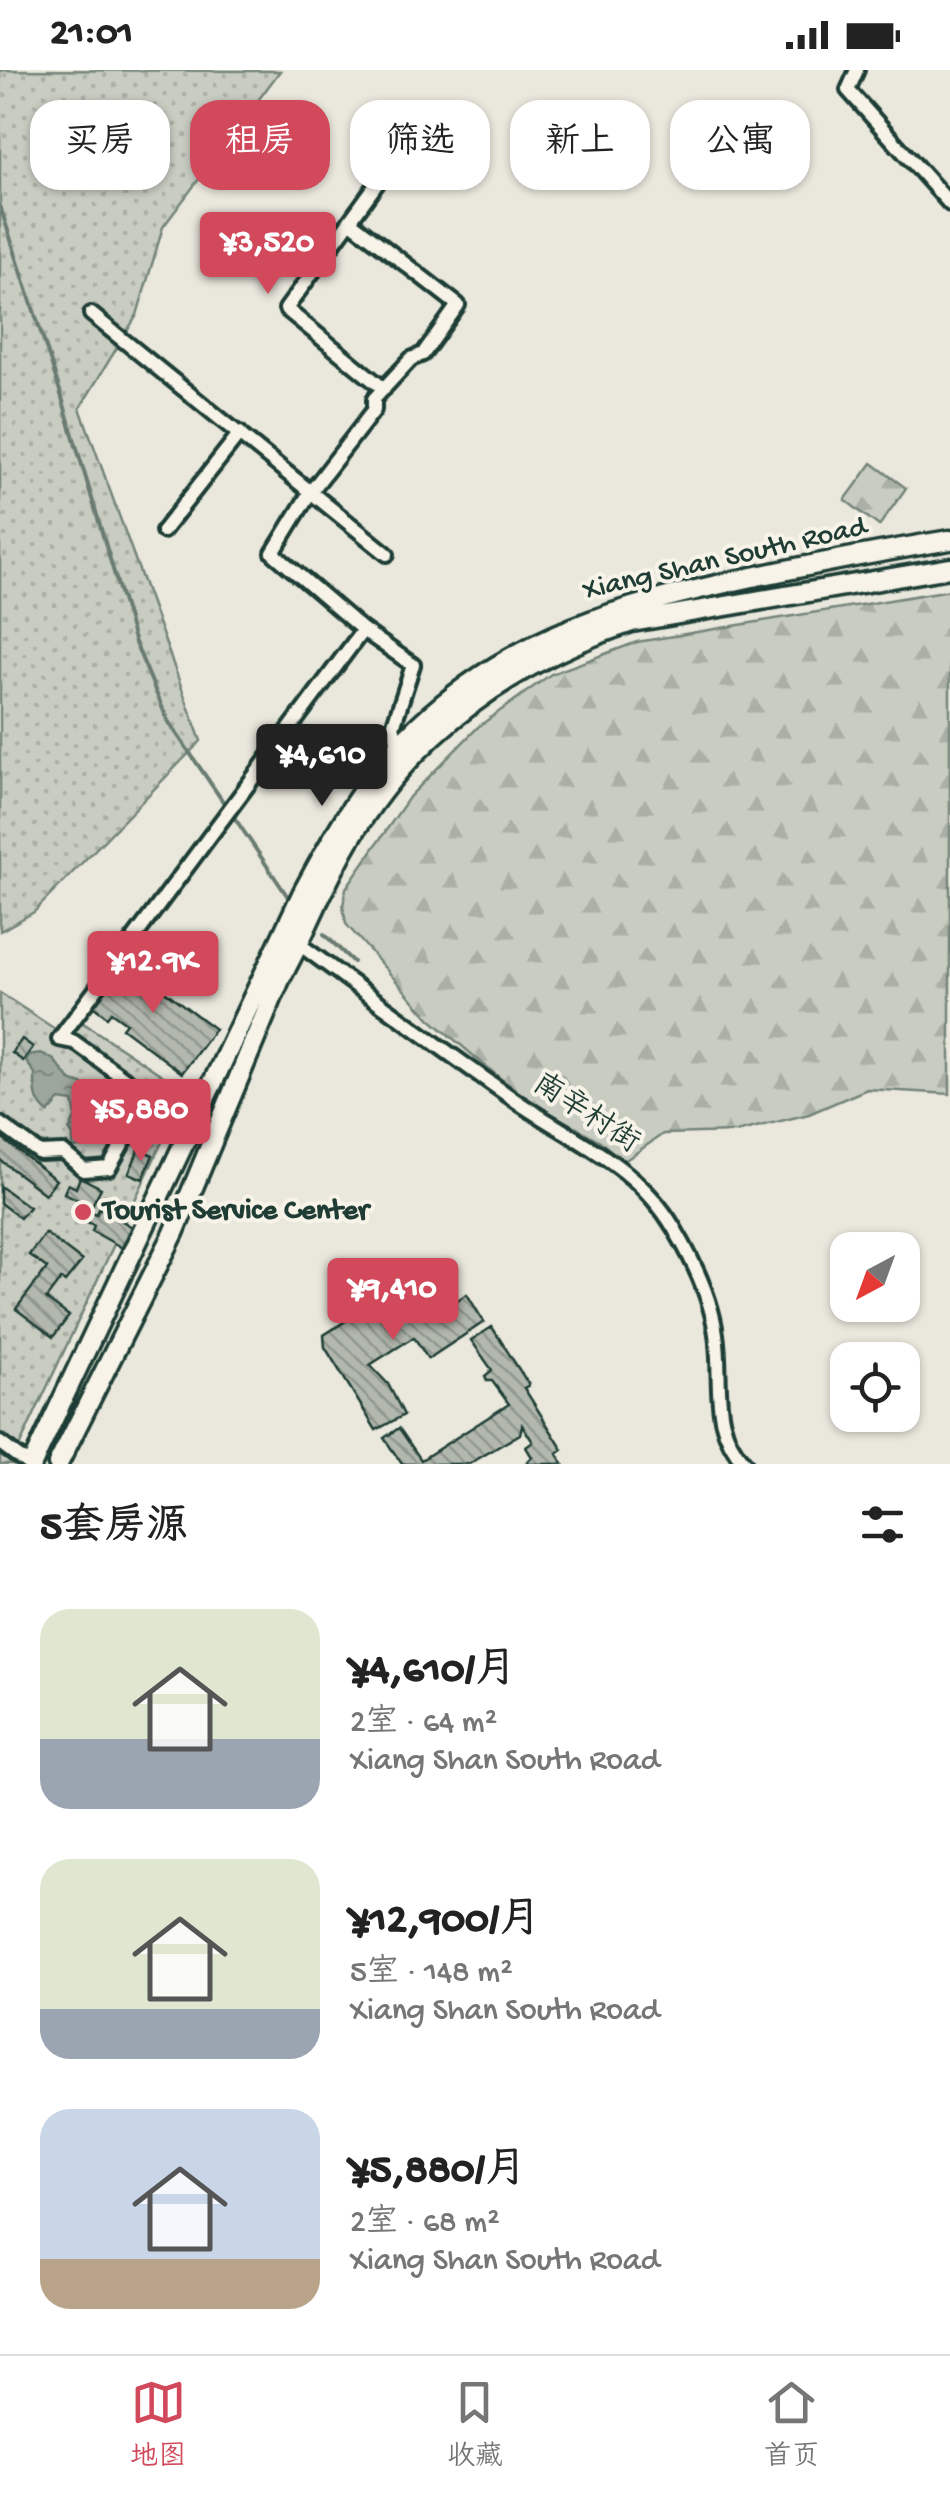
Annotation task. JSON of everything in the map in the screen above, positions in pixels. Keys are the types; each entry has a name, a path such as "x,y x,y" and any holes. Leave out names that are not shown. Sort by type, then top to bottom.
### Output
{"street":[{"path":"857,70 848,90 950,204"},
{"path":"373,190 286,309 384,388"},
{"path":"351,222 458,305 423,354 411,359 374,399 374,410 309,494 272,553 363,630 413,665 394,728 399,747"},
{"path":"90,314 386,554"},
{"path":"162,532 240,433"},
{"name":"Xiang Shan South Road","path":"30,1464 302,894 336,831 371,779 418,726 466,686 575,624 693,590 856,555 950,540"},
{"name":"Xiang Shan South Road","path":"58,1464 174,1233 317,901 349,840 384,788 429,738 476,699 528,665 581,639 632,622 950,568"},
{"path":"0,1124 40,1153 64,1152 84,1170 109,1168 142,1110 136,1087 74,1042 59,1039 363,630"},
{"name":"南辛村街","path":"300,944 525,1106 602,1153 654,1197 690,1258 709,1305 716,1336 716,1392 722,1426 728,1442 745,1464"},
{"path":"0,1444 30,1464"}],"green space":[{"path":"0,70 280,71 258,100 190,100 191,190 163,227 137,315 80,408 201,741 34,912 0,931"},
{"path":"872,463 906,488 879,526 845,500"},
{"path":"950,590 950,1094 867,1089 809,1114 736,1132 663,1134 623,1162 600,1141 521,1096 430,1019 346,924 346,888 410,796 478,727 551,674 637,642"},
{"path":"0,993 55,1029 68,1013 186,1091 11,1464 0,1464"}],"water":[{"path":"41,1053 54,1060 70,1080 93,1088 100,1101 113,1109 104,1130 87,1145 73,1148 69,1130 76,1116 73,1102 60,1100 48,1113 40,1105 35,1074 26,1061 29,1055"}],"building":[{"path":"122,959 215,1029 182,1073 122,1028 126,1023 111,1012 107,1017 89,1003"},
{"path":"22,1039 33,1047 23,1061 12,1053"},
{"path":"3,1139 56,1180 45,1194 0,1160"},
{"path":"139,1149 153,1155 143,1179 129,1173"},
{"name":"Tourist Service Center","path":"80,1177 101,1188 86,1210 97,1214 99,1208 136,1229 126,1250 92,1231 94,1225 74,1216 79,1200 64,1193 68,1184 76,1188"},
{"path":"0,1186 29,1207 20,1218 0,1203"},
{"path":"45,1233 82,1261 46,1299 69,1316 53,1337 16,1309 47,1268 29,1255"},
{"path":"409,1280 432,1316 467,1294 484,1322 428,1359 414,1337 370,1365 388,1384 404,1415 376,1430 325,1347 324,1335"},
{"path":"492,1327 529,1385 524,1388 563,1450 557,1454 563,1464 526,1464 532,1457 526,1447 533,1442 522,1425 520,1434 469,1464 402,1464 384,1438 399,1428 421,1460 509,1404 492,1381 487,1381 485,1376 492,1370 471,1340"}],"waterway":[{"path":"0,206 134,640 168,721 226,806"},
{"path":"232,814 288,897"},
{"path":"324,934 353,962"}],"place":[{"name":"Tourist Service Center","path":"83,1212"}]}
